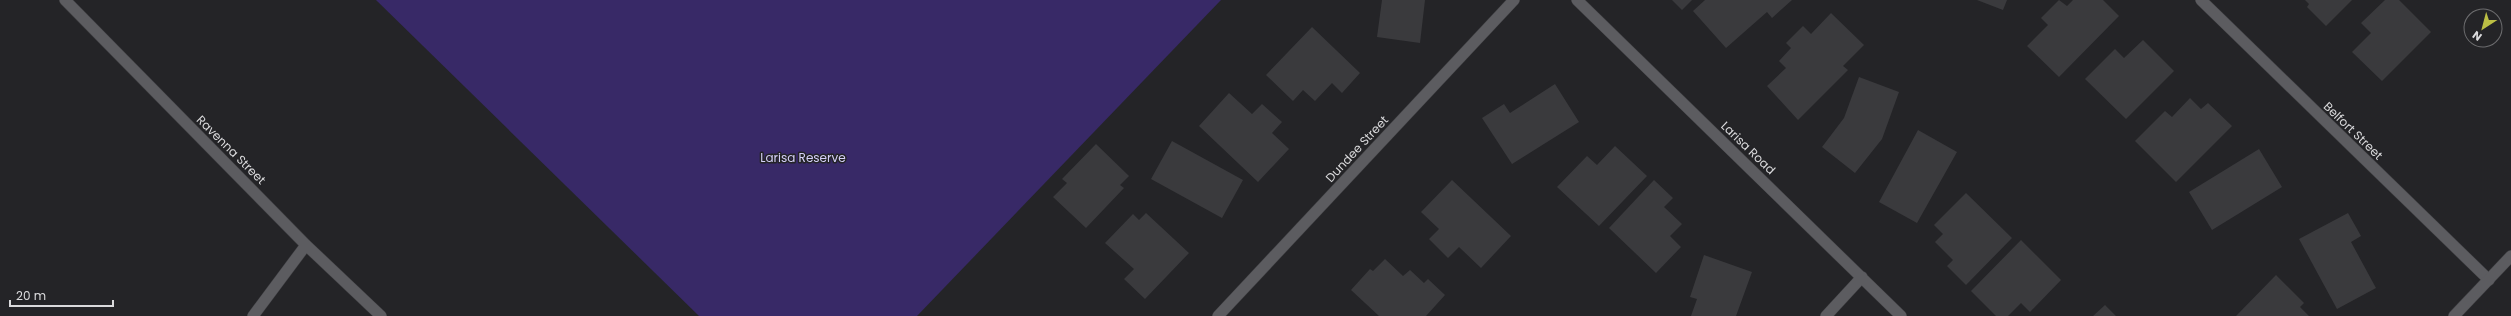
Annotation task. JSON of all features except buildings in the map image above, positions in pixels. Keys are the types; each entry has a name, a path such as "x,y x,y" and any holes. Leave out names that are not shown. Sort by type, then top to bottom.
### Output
{"street":[{"name":"Ravenna Street","path":"65,0 306,244 380,316"},
{"name":"Dundee Street","path":"1218,316 1514,0"},
{"name":"Larisa Road","path":"1577,0 1901,316"},
{"name":"Belfort Street","path":"2201,0 2489,280"},
{"path":"253,316 306,244"},
{"path":"2454,316 2511,256"},
{"path":"1826,316 1862,277"}],"green space":[{"name":"Larisa Reserve","path":"376,0 1221,0 917,316 699,316"}]}
